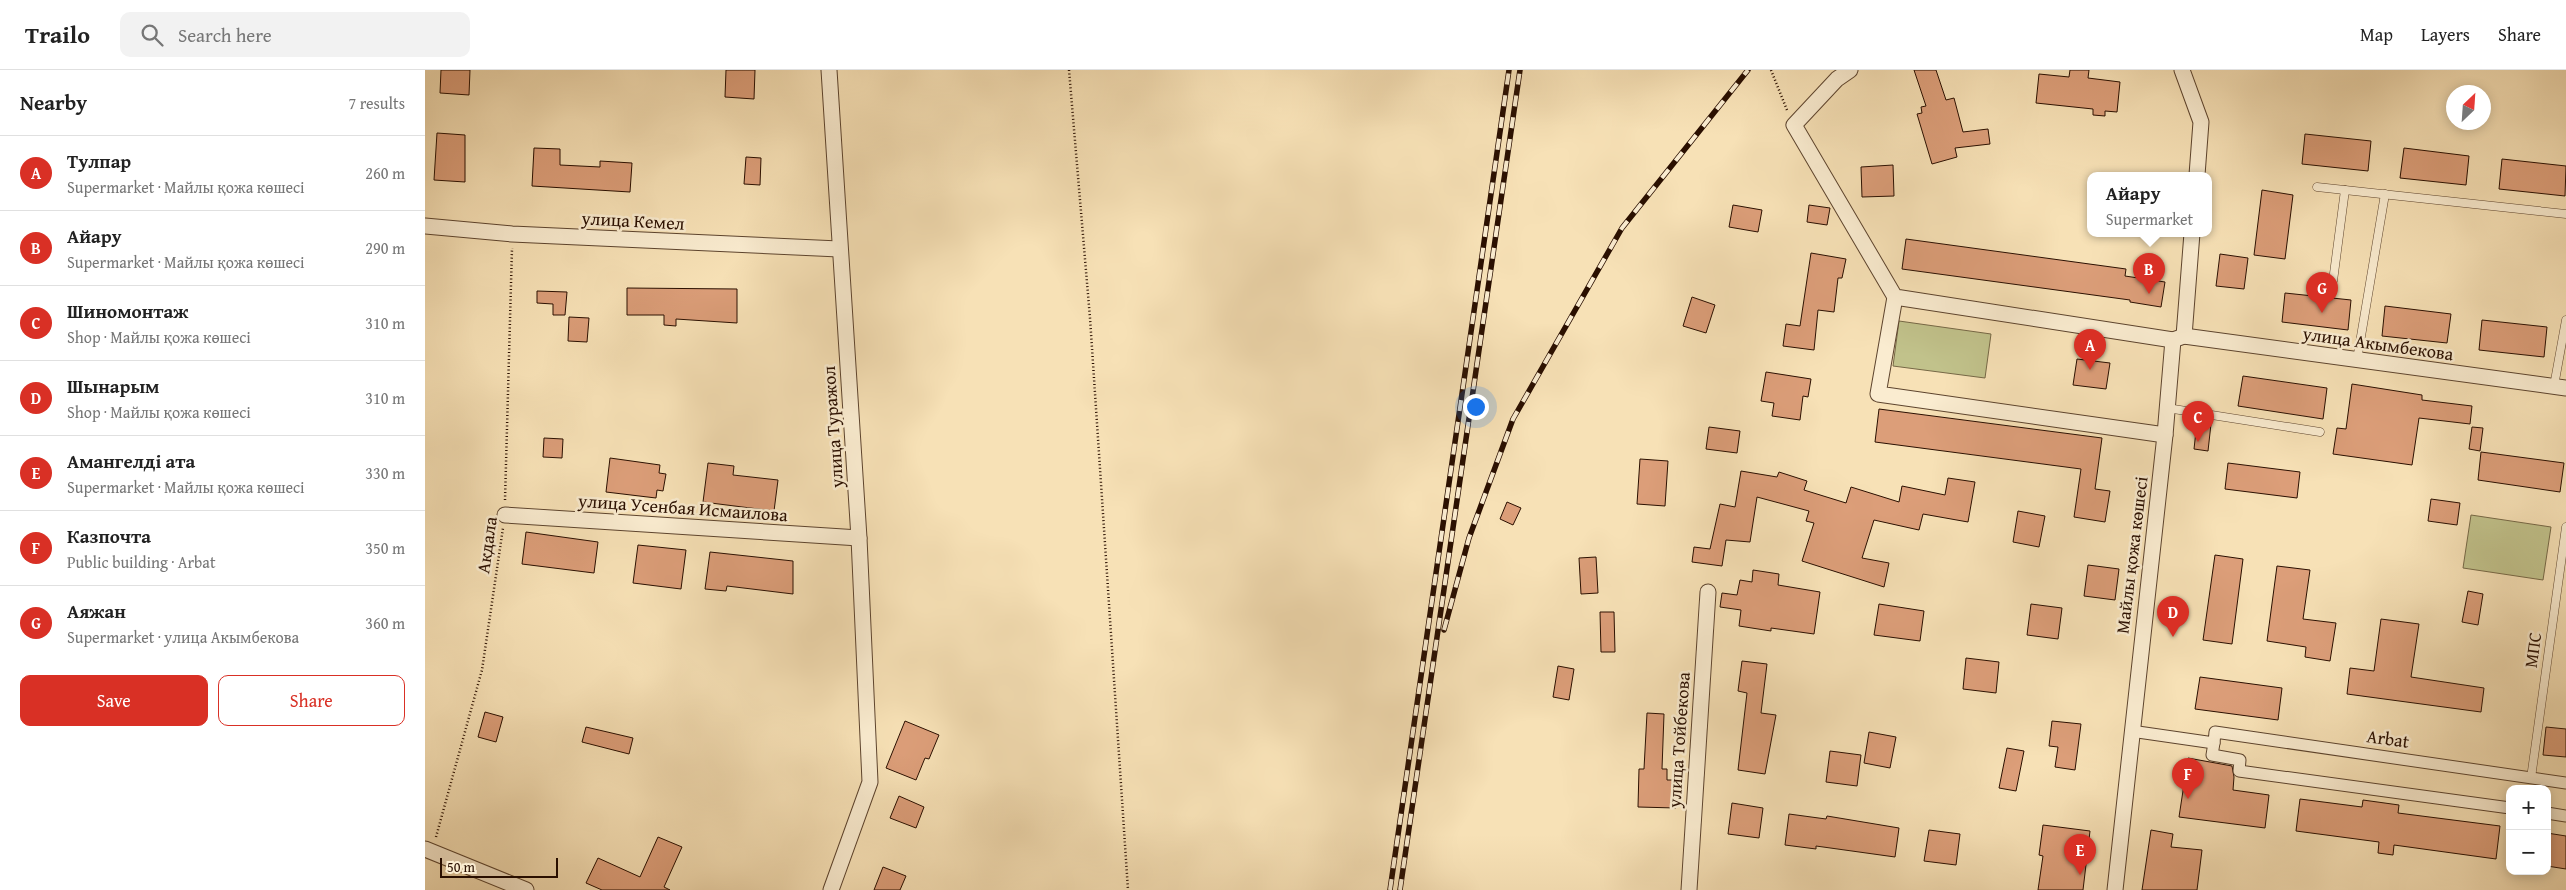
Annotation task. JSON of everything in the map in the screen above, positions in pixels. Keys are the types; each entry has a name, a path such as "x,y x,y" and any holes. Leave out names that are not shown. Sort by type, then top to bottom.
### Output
{"street":[{"name":"улица Туражол","path":"829,70 859,538 870,782 831,890"},
{"path":"1850,70 1837,78 1793,125 1895,297 1878,394 2165,436"},
{"path":"2182,70 2201,122 2197,172"},
{"name":"улица Кемел","path":"425,226 512,234 839,249"},
{"name":"Майлы қожа көшесі","path":"2115,890 2167,408 2179,338 2192,237"},
{"name":"улица Акымбекова","path":"1895,297 2179,338 2560,387"},
{"name":"улица Усенбая Исмаилова","path":"505,515 859,538"},
{"name":"улица Тойбекова","path":"1689,890 1708,592"},
{"path":"2131,731 2214,743 2212,755 2240,760 2239,771 2506,807"},
{"name":"Arbat","path":"2214,743 2215,732 2566,783"},
{"path":"2551,814 2566,816"},
{"path":"428,850 526,890"}],"lane":[{"path":"2317,187 2566,214"},
{"path":"2333,281 2345,190"},
{"path":"2357,360 2385,194"},
{"path":"2560,387 2566,320"},
{"path":"2167,408 2320,432"},
{"name":"МПС","path":"2531,778 2566,527"}],"path":[{"path":"1069,70 1090,318 1128,890"},
{"path":"1771,70 1793,125"},
{"name":"Акдала","path":"428,850 482,670 505,515 512,234"}],"green space":[{"path":"1899,321 1991,334 1985,378 1893,366"},
{"path":"2471,515 2551,527 2543,580 2463,568"}],"building":[{"path":"441,70 470,70 469,95 440,93"},
{"path":"726,70 755,70 754,99 725,97"},
{"path":"1914,70 1936,70 1946,100 1954,98 1963,132 1988,129 1990,144 1955,148 1957,157 1932,164 1917,114 1922,113 1921,107 1926,106"},
{"path":"2070,70 2089,70 2088,78 2120,82 2117,112 2105,111 2105,116 2093,115 2093,109 2036,103 2039,74 2069,77"},
{"path":"437,133 465,135 465,182 434,180"},
{"path":"2305,134 2371,141 2368,171 2302,164"},
{"path":"534,148 560,149 560,165 600,167 600,161 632,163 630,192 532,186"},
{"path":"2404,148 2469,156 2466,185 2400,178"},
{"path":"746,157 761,158 760,185 744,184"},
{"path":"2502,159 2566,166 2565,196 2499,189"},
{"path":"1893,165 1894,196 1862,197 1861,167"},
{"path":"2262,190 2293,195 2285,259 2254,255"},
{"path":"1733,205 1762,210 1758,232 1729,227"},
{"path":"1809,205 1830,208 1827,225 1807,222"},
{"path":"1906,239 2126,269 2125,276 2165,282 2161,307 2130,302 2130,300 1902,269"},
{"path":"1811,253 1846,259 1842,278 1838,278 1834,312 1818,310 1814,350 1783,346 1786,324 1800,326"},
{"path":"2220,254 2248,258 2244,289 2216,286"},
{"path":"627,288 737,289 737,323 676,319 676,326 664,325 664,315 627,315"},
{"path":"537,291 567,292 565,315 553,315 553,304 537,303"},
{"path":"2285,293 2351,300 2348,330 2282,322"},
{"path":"1692,297 1715,305 1706,333 1683,326"},
{"path":"2385,306 2451,314 2447,343 2382,336"},
{"path":"569,317 589,318 587,342 568,341"},
{"path":"2482,320 2547,327 2544,357 2479,350"},
{"path":"2077,359 2110,363 2106,389 2073,385"},
{"path":"1766,372 1811,379 1808,397 1803,396 1800,420 1772,416 1774,403 1761,401"},
{"path":"2243,376 2327,388 2323,419 2238,406"},
{"path":"2352,384 2422,395 2422,400 2472,406 2470,424 2419,418 2412,465 2333,454 2337,428 2346,429"},
{"path":"1879,409 2102,438 2095,489 2110,491 2105,522 2074,517 2081,469 1875,442"},
{"path":"2197,422 2211,424 2208,451 2194,449"},
{"path":"1709,427 1740,431 1737,453 1706,449"},
{"path":"2472,427 2483,428 2480,451 2469,449"},
{"path":"544,438 563,439 562,458 543,457"},
{"path":"2481,452 2564,463 2560,492 2478,480"},
{"path":"610,458 660,465 659,473 666,474 663,491 657,490 656,498 606,492"},
{"path":"1640,459 1668,461 1665,506 1637,504"},
{"path":"708,463 734,466 733,475 778,480 774,511 703,502"},
{"path":"2228,463 2300,472 2297,498 2225,489"},
{"path":"1741,471 1777,477 1779,472 1807,481 1804,490 1846,503 1851,487 1899,502 1902,486 1945,495 1948,478 1975,482 1968,522 1923,514 1919,530 1874,520 1862,558 1889,563 1884,587 1802,561 1814,523 1806,521 1809,511 1757,497 1750,542 1726,540 1722,566 1692,562 1694,547 1710,549 1720,504 1735,507"},
{"path":"2431,499 2460,503 2457,525 2428,521"},
{"path":"1507,502 1521,508 1513,525 1500,519"},
{"path":"2018,511 2045,516 2039,547 2013,542"},
{"path":"526,532 598,542 594,573 522,564"},
{"path":"638,545 686,550 681,589 633,583"},
{"path":"710,552 793,561 793,594 727,586 726,591 705,589"},
{"path":"2215,555 2243,559 2232,644 2203,640"},
{"path":"1596,557 1598,593 1581,594 1579,558"},
{"path":"2088,565 2119,569 2115,600 2084,596"},
{"path":"2277,566 2310,570 2303,619 2336,623 2330,661 2305,657 2306,647 2267,641"},
{"path":"1753,570 1779,574 1778,585 1820,592 1814,634 1771,628 1771,631 1739,626 1741,610 1720,607 1722,593 1737,595 1740,580 1752,582"},
{"path":"2468,591 2483,594 2478,625 2462,622"},
{"path":"1879,604 1924,611 1920,641 1874,635"},
{"path":"2031,604 2062,608 2058,639 2027,635"},
{"path":"1600,612 1614,612 1615,652 1601,652"},
{"path":"2381,619 2419,624 2411,677 2484,688 2481,712 2347,694 2350,668 2374,671"},
{"path":"1966,658 1999,662 1996,693 1963,689"},
{"path":"1742,661 1767,664 1761,713 1776,715 1765,774 1738,770 1747,693 1738,691"},
{"path":"1558,666 1574,669 1569,700 1553,697"},
{"path":"2200,677 2282,688 2278,720 2195,709"},
{"path":"485,712 503,717 496,742 478,737"},
{"path":"1647,713 1664,714 1662,769 1667,769 1667,780 1677,780 1676,808 1638,807 1639,769 1644,769"},
{"path":"905,721 939,735 929,759 925,758 916,780 886,768"},
{"path":"2052,721 2081,724 2075,770 2055,767 2058,747 2049,746"},
{"path":"586,727 633,738 629,754 582,742"},
{"path":"2546,727 2566,729 2566,757 2543,755"},
{"path":"1869,732 1896,737 1890,768 1864,763"},
{"path":"2007,748 2024,751 2016,791 1999,788"},
{"path":"1830,751 1861,755 1857,786 1826,782"},
{"path":"2188,758 2232,766 2234,777 2233,790 2269,795 2265,828 2179,817"},
{"path":"899,796 924,807 916,828 890,818"},
{"path":"2300,799 2362,807 2363,800 2399,805 2398,813 2500,826 2496,859 2394,845 2393,855 2378,853 2379,842 2296,831"},
{"path":"1732,803 1763,808 1759,838 1728,834"},
{"path":"1789,814 1826,819 1827,816 1899,828 1895,857 1816,846 1816,849 1785,845"},
{"path":"2043,825 2090,831 2083,890 2038,890 2043,856 2039,855"},
{"path":"1929,830 1960,834 1956,865 1924,861"},
{"path":"2151,830 2173,834 2171,847 2202,850 2197,890 2142,890"},
{"path":"2551,834 2566,836 2566,869 2551,867"},
{"path":"658,837 682,847 664,887 670,890 602,890 586,883 598,858 640,877"},
{"path":"883,867 906,876 900,890 874,890"}],"railway":[{"path":"1390,890 1509,70"},
{"path":"1400,890 1520,70"},
{"path":"1444,630 1469,538 1513,419 1622,228 1748,70"}],"place":[{"name":"Айару","path":"2149,294"},
{"name":"Аяжан","path":"2322,313"},
{"name":"Тулпар","path":"2090,370"},
{"name":"Шиномонтаж","path":"2198,442"},
{"name":"Шынарым","path":"2173,637"},
{"name":"Казпочта","path":"2188,799"},
{"name":"Амангелді ата","path":"2080,875"}]}
